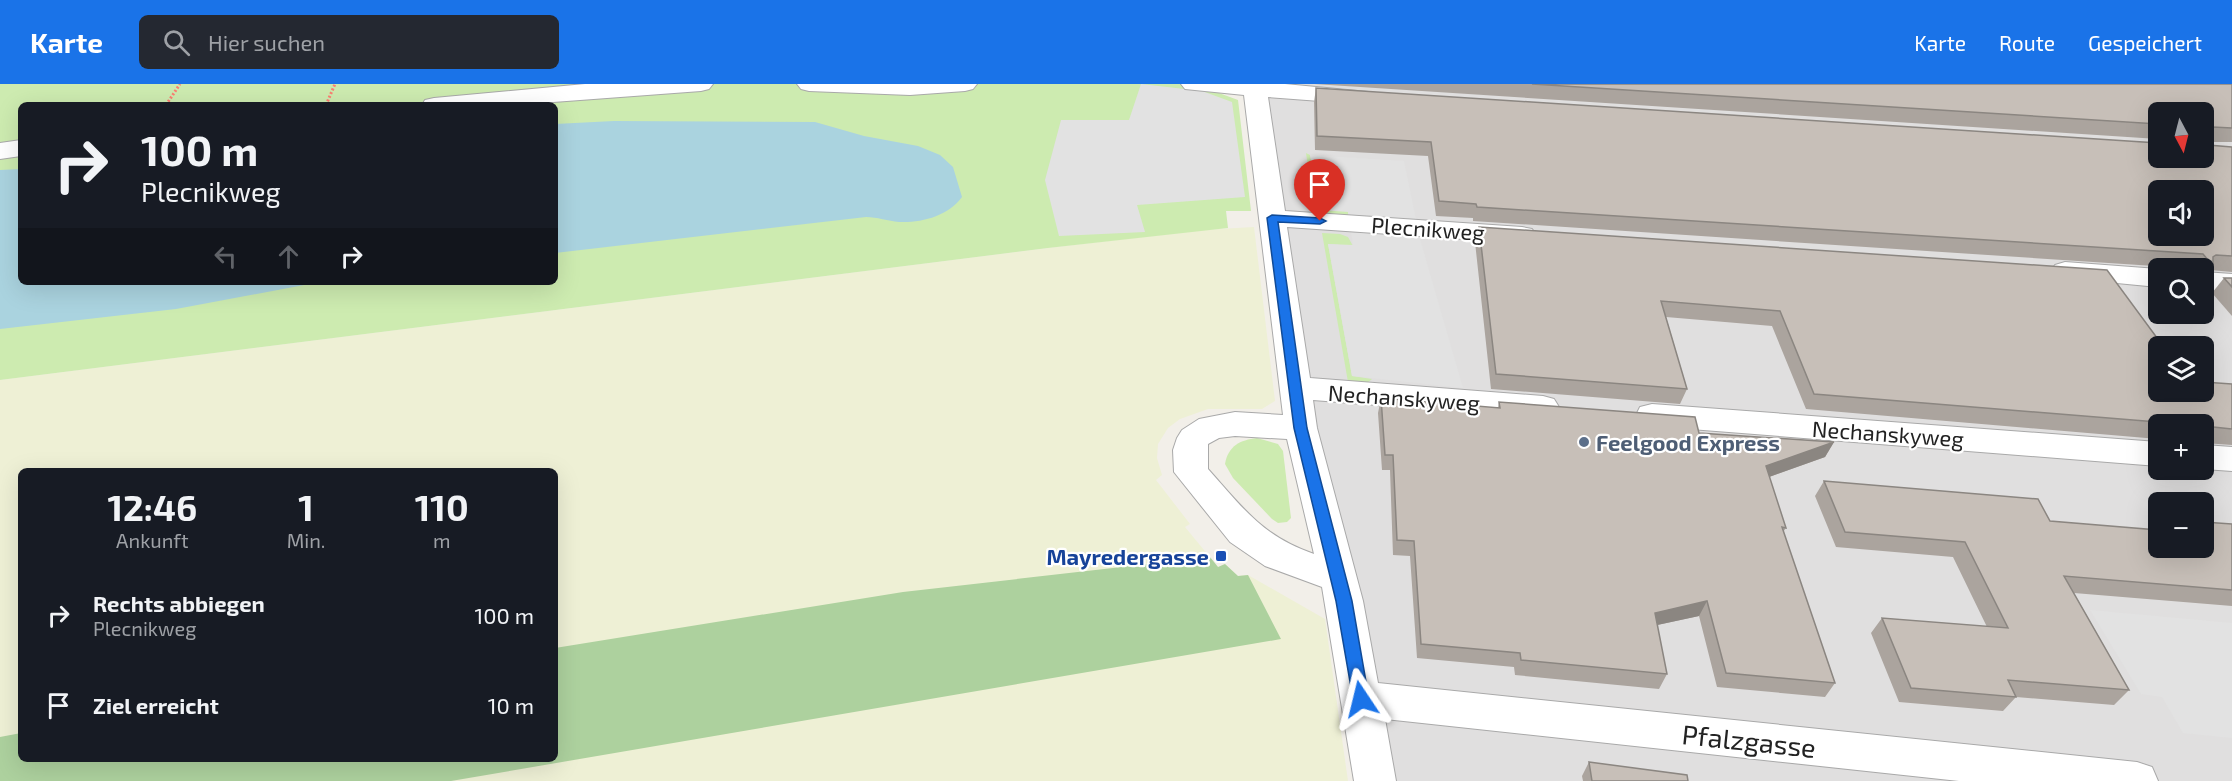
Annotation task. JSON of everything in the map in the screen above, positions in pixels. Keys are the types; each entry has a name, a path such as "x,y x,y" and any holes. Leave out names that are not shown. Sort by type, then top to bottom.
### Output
{"street":[{"path":"467,102 598,90 701,84"},
{"path":"809,84 910,88 965,84"},
{"path":"1193,84 1255,87 1384,99"},
{"path":"1255,87 1300,428 1338,578 1375,781"},
{"path":"0,151 18,148"},
{"name":"Plecnikweg","path":"1272,218 1544,236"},
{"path":"2040,270 2148,277"},
{"path":"2214,282 2232,283"},
{"name":"Nechanskyweg","path":"1295,388 1568,409"},
{"name":"Nechanskyweg","path":"1627,414 2148,453"},
{"path":"1300,428 1235,424 1211,427 1194,438 1190,450 1191,472 1243,532 1278,556 1338,578"},
{"path":"2214,458 2232,459"},
{"name":"Pfalzgasse","path":"1361,699 2137,781"}],"path":[{"path":"168,102 180,84"},
{"path":"327,102 335,84"}],"shaded area":[{"path":"1141,84 1202,91 1232,102 1245,197 1137,205 1145,232 1059,236 1045,180 1061,120 1129,120"},
{"path":"1254,84 2232,84 2232,781 1375,781"},
{"path":"1310,155 1404,161 1420,239 1463,388 1352,376 1328,244 1353,245 1348,212 1321,210"},
{"path":"2090,610 2232,623 2232,738 2183,733 2162,697 2141,694"}],"green space":[{"path":"0,84 1219,84 1219,93 1238,100 1251,211 1226,211 1228,228 1048,248 0,380"},
{"path":"1306,153 1310,155 1321,210 1348,211 1348,215 1315,214"},
{"path":"1254,227 1275,401 1262,409 1208,409 1180,419 1168,428 1158,444 1157,458 1162,475 1156,480 1190,524 1185,527 1218,567 1225,564 1238,576 1248,575 1325,619 1348,781 0,781 0,380 1202,230"},
{"path":"1322,233 1348,237 1353,246 1328,244 1352,376 1372,379 1367,383 1348,382"},
{"path":"1257,438 1278,444 1283,451 1291,518 1287,522 1278,523 1272,519 1233,478 1225,464 1232,448 1245,440"},
{"path":"1210,557 1218,567 1225,564 1238,576 1248,575 1281,639 451,781 0,781 0,737 18,734 18,762 558,762 558,648 903,592"}],"water":[{"path":"614,121 815,122 864,136 918,146 940,155 953,167 962,197 942,214 925,220 899,222 866,217 558,253 558,124"},
{"path":"18,169 18,285 304,285 176,309 0,329 0,170"}],"building":[{"path":"1532,84 2232,84 2232,128 2214,127 2214,102 2148,102 2148,123"},
{"path":"1316,88 2148,142 2148,168 2214,168 2214,146 2232,147 2232,256 2216,255 2213,258 2206,258 2203,254 1477,207 1476,204 1439,201 1431,142 1317,136"},
{"path":"1479,227 2107,270 2156,336 2148,336 2148,402 2214,402 2214,383 2232,384 2232,429 2214,427 2214,414 2148,414 2148,421 1814,394 1780,311 1661,301 1687,389 1496,374"},
{"path":"2224,278 2232,278 2232,287"},
{"path":"1381,398 1500,408 1499,402 1695,417 1699,433 1834,442 1766,466 1786,528 1782,527 1835,683 1726,673 1707,601 1655,613 1667,674 1521,660 1520,653 1421,644 1414,541 1397,540 1393,455 1385,455"},
{"path":"1824,481 2038,499 2050,521 2148,529 2148,558 2214,558 2214,523 2232,524 2232,590 2064,576 2129,690 2008,680 2016,697 1911,688 1882,618 2008,628 1965,542 1845,532"},
{"path":"1589,762 1687,775 1688,781 1592,781"}],"place":[{"name":"Feelgood Express","path":"1584,442"},
{"name":"Mayredergasse","path":"1221,556"}],"route":[{"path":"1320,221 1272,218 1300,428 1344,601 1361,699"}]}
